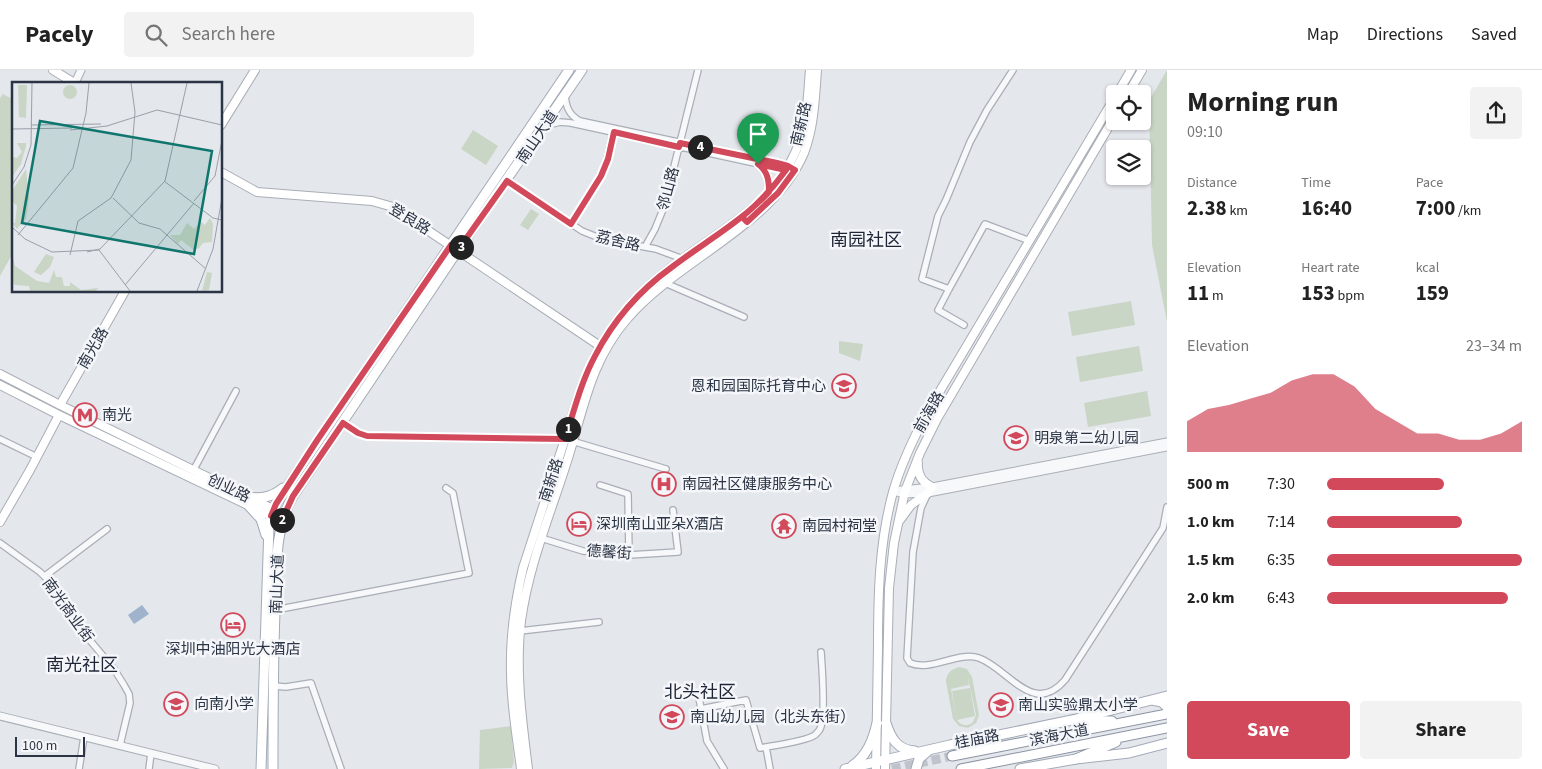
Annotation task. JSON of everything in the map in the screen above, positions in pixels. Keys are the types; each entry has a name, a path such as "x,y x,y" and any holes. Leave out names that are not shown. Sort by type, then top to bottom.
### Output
{"main road":[{"path":"53,70 72,82"},
{"path":"222,123 255,70"},
{"name":"南山大道","path":"273,769 278,552 282,520 293,496 343,423 569,70"},
{"name":"南山大道","path":"261,769 268,552 272,513 289,484 455,248 507,181 582,70"},
{"name":"南新路","path":"519,767 511,674 512,631 522,568 591,382 609,343 642,302 778,193 790,169 804,124 810,70"},
{"name":"南新路","path":"528,769 519,689 520,631 528,583 569,440 581,386 600,346 617,321 637,298 663,273 745,220 803,154 814,112 817,70"},
{"name":"前海路","path":"1122,85 1131,70"},
{"path":"1133,85 1142,70"},
{"name":"前海路","path":"882,723 879,574 893,491 906,456 920,427 1106,112"},
{"name":"前海路","path":"885,769 879,763 892,558 905,491 920,453 942,411 1107,130"},
{"path":"758,164 763,167 768,175 769,192"},
{"name":"登良路","path":"222,173 257,192 372,201 401,211 600,346"},
{"name":"南光路","path":"60,405 124,292"},
{"name":"创业路","path":"0,374 193,471 249,502"},
{"name":"创业路","path":"0,385 59,415 272,513 282,520"},
{"path":"0,522 59,415"},
{"path":"897,526 911,505 930,490 919,475 920,453"},
{"path":"268,552 263,523 249,502 270,497 289,484"},
{"name":"桂庙路","path":"846,769 879,763 926,750 1072,720 1167,696"},
{"path":"1151,699 1162,702 1167,707"},
{"name":"滨海大道","path":"952,756 1167,714"},
{"path":"1072,720 1132,721"},
{"path":"846,769 858,761 865,753 882,723 900,747 910,751 926,750"},
{"name":"滨海大道","path":"961,769 1167,728"},
{"path":"1076,759 1134,734"},
{"path":"1020,769 1076,759 1129,753 1166,742"},
{"path":"916,769 916,763 926,750"}],"street":[{"path":"76,82 81,70"},
{"name":"邻山路","path":"645,247 662,212 698,70"},
{"path":"949,289 922,280 938,216 970,142 1012,70"},
{"path":"566,95 569,112 580,121 758,164 790,169"},
{"path":"544,126 567,122 790,169"},
{"path":"571,224 601,176 608,159 614,132"},
{"name":"荔舍路","path":"507,181 587,234 602,239 670,253 683,259"},
{"path":"964,326 938,310 985,224 1030,241"},
{"path":"665,283 744,317"},
{"path":"193,471 236,391"},
{"path":"343,423 358,433 367,436 569,440 666,469"},
{"path":"0,439 37,457"},
{"path":"930,490 1167,442"},
{"path":"893,491 930,490 1167,447"},
{"path":"600,485 628,494 629,555"},
{"path":"276,610 469,573 454,493 446,488"},
{"path":"930,490 921,508 913,552 907,658 910,663 920,666 966,657 978,658 1026,690 1039,694 1051,692 1065,680 1162,528 1167,507"},
{"name":"德馨街","path":"541,538 583,551 629,555 678,552 673,510"},
{"path":"45,576 107,529"},
{"name":"南光商业街","path":"0,543 45,576 63,598 72,619 114,669 129,694 130,706 120,746"},
{"path":"520,631 599,622"},
{"path":"701,709 746,700 760,748 815,735 820,729 822,721 821,652"},
{"path":"274,686 286,687 311,683 341,769"},
{"path":"699,698 707,741 724,769"},
{"path":"0,716 215,769"},
{"path":"79,769 84,737"},
{"path":"766,747 770,769"},
{"path":"149,769 150,753"}],"green space":[{"path":"1167,70 1167,322 1152,245 1150,130 1151,98"},
{"path":"3,94 12,99 12,255 0,276 0,98"},
{"path":"473,130 498,146 486,165 461,149"},
{"path":"531,209 539,214 528,230 520,225"},
{"path":"1131,301 1135,325 1072,336 1068,312"},
{"path":"839,341 863,344 860,361 839,353"},
{"path":"1139,346 1143,371 1080,382 1076,357"},
{"path":"1147,391 1151,416 1088,427 1084,403"},
{"path":"956,668 967,669 972,677 979,715 976,723 968,728 959,726 953,719 946,679 948,674","holes":["968,677 976,715 971,724 963,725 957,720 951,689 969,685"]},
{"path":"970,688 975,716 957,720 952,691"},
{"path":"511,726 514,762 512,768 479,769 480,730"}],"water":[{"path":"142,605 149,614 134,624 128,615"}],"tunnel":[{"path":"892,769 952,756"}],"place":[{"name":"恩和园国际托育中心","path":"844,386"},
{"name":"南光","path":"85,415"},
{"name":"明泉第二幼儿园","path":"1016,438"},
{"name":"南园社区健康服务中心","path":"664,484"},
{"name":"深圳南山亚朵X酒店","path":"579,524"},
{"name":"南园村祠堂","path":"784,526"},
{"name":"深圳中油阳光大酒店","path":"233,625"},
{"name":"向南小学","path":"176,704"},
{"name":"南山实验鼎太小学","path":"1001,705"},
{"name":"南山幼儿园（北头东街）","path":"672,717"}],"district":[{"name":"南园社区","path":"866,240"},
{"name":"南光社区","path":"82,665"},
{"name":"北头社区","path":"700,692"}],"route":[{"path":"758,164 763,167 768,175 769,192 742,217 654,281 621,316 594,357 581,386 565,439 362,436 343,423 293,496 282,520 271,516 276,504 318,439 451,245 458,250 507,181 571,224 601,176 608,159 614,132 679,147 680,143 777,163 795,170 769,203 747,222 742,217 752,209 769,192 786,170 758,164"}]}
